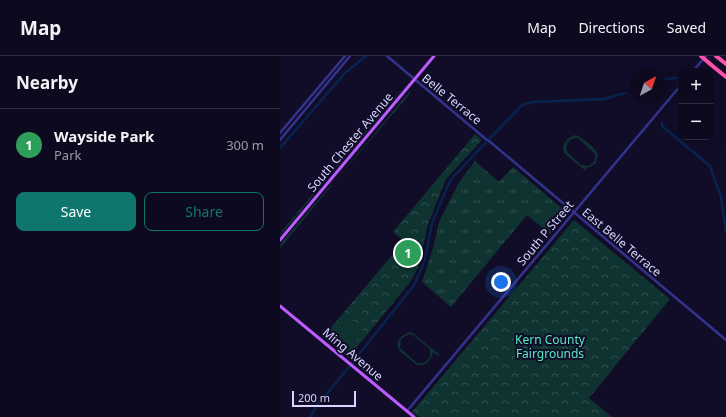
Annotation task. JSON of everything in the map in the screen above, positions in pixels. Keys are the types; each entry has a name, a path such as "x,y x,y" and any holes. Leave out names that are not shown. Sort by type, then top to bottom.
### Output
{"highway":[{"path":"701,56 726,77"},
{"path":"716,56 726,64"}],"main road":[{"name":"South Chester Avenue","path":"280,240 434,56"},
{"name":"Ming Avenue","path":"280,306 414,417"}],"street":[{"path":"280,133 345,56"},
{"path":"280,140 350,56"},
{"name":"Belle Terrace","path":"387,56 488,141"},
{"path":"696,68 706,56"},
{"name":"South P Street","path":"407,411 678,90"},
{"name":"East Belle Terrace","path":"488,141 726,340"}],"green space":[{"path":"402,90 330,175 330,174"},
{"path":"410,91 409,95 336,180"},
{"path":"475,134 482,140 446,179 428,224 419,265 411,281 348,358 323,337 404,241 393,232"},
{"path":"576,135 585,140 598,154 596,163 585,168 587,170 586,171 565,154 563,148 567,140","holes":["578,138 595,154 595,161 589,166 581,165 567,152 567,144 570,140"]},
{"path":"475,161 499,182 513,167 565,211 567,216 550,234 527,215 451,307 422,282 433,248 439,222 458,184"},
{"path":"326,180 280,236 282,231"},
{"path":"332,185 280,248 283,241"},
{"name":"Kern County Fairgrounds","path":"574,220 670,299 589,398 612,417 419,417 412,412"},
{"path":"359,299 367,306 360,316 351,309"},
{"path":"344,314 363,329 363,332 347,351 340,343 337,333 337,328"},
{"path":"411,332 440,355 439,356 433,352 432,357 424,365 414,363 401,352 398,346 400,338","holes":["409,334 413,335 430,349 430,357 424,363 417,363 400,348 401,339"]}],"waterway":[{"path":"280,148 345,73 366,56"},
{"path":"666,79 678,78"},
{"path":"352,363 414,285 425,260 432,223 449,183 522,105 532,102 604,99 625,93"},
{"path":"662,123 662,126 710,166 721,197 726,231"},
{"path":"310,417 318,404 350,366"}],"place":[{"name":"Wayside Park","path":"408,253"}]}
